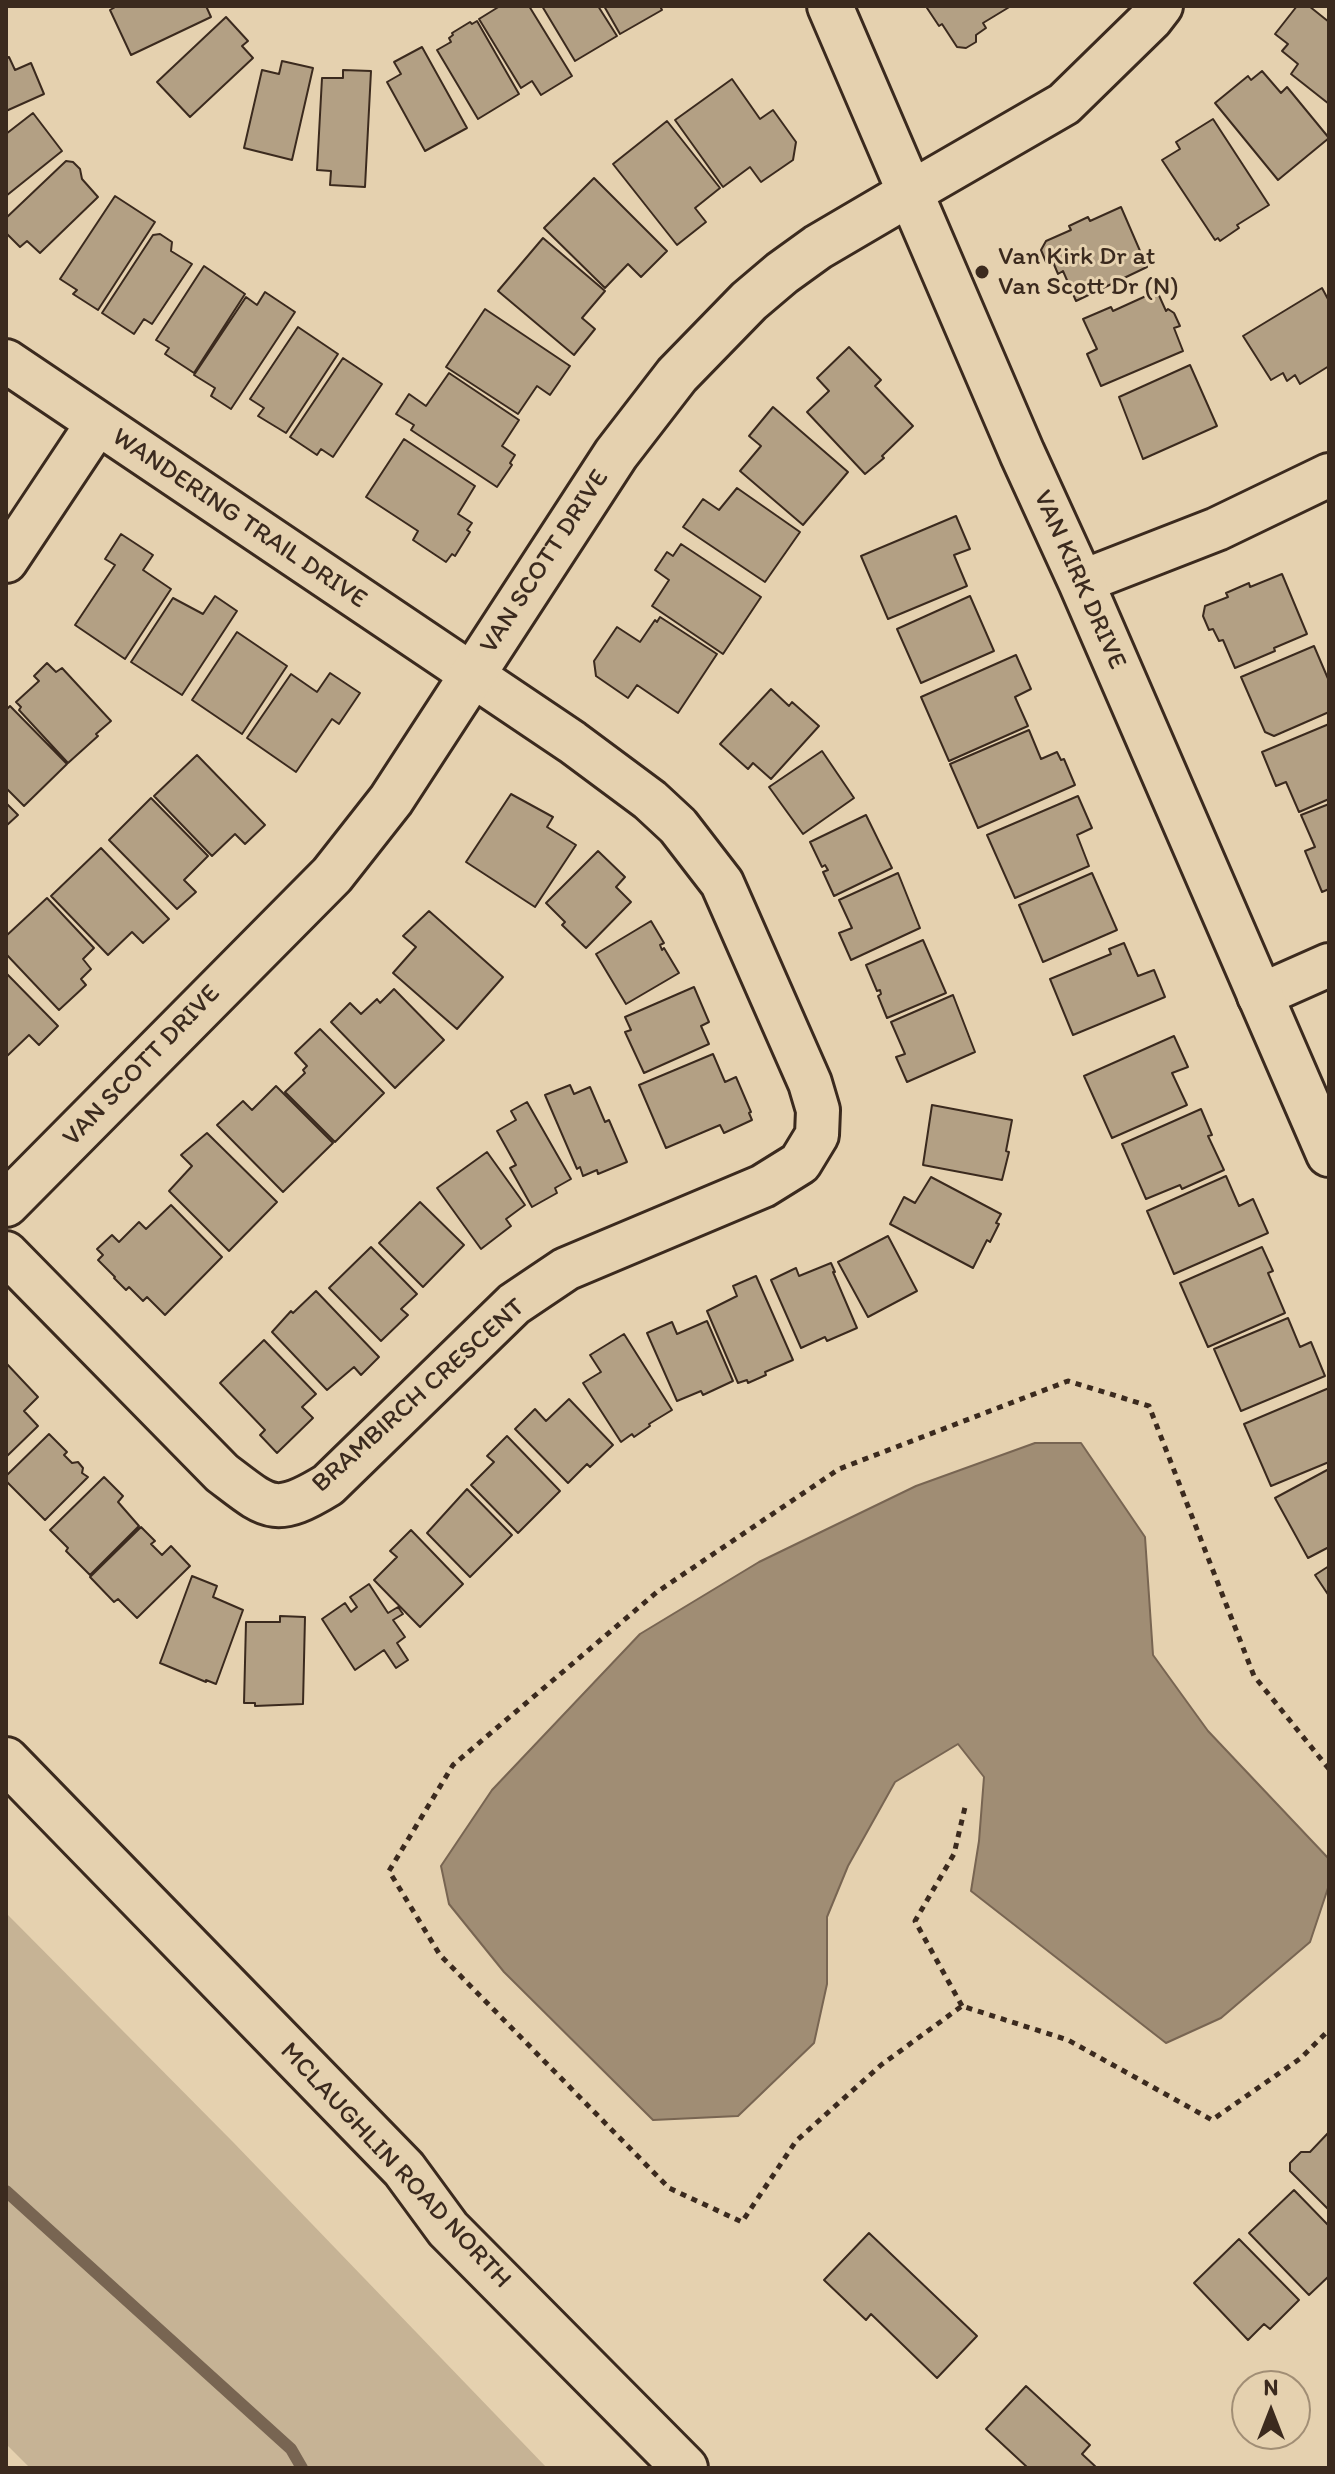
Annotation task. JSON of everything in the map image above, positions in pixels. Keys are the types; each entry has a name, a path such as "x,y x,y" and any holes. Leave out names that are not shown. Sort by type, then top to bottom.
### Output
{"street":[{"name":"VAN KIRK DRIVE","path":"830,6 1329,1154"},
{"name":"VAN SCOTT DRIVE","path":"6,1204 332,875 391,800 616,454 677,375 749,301 818,247 1064,104 1161,6"},
{"name":"WANDERING TRAIL DRIVE","path":"6,361 472,674"},
{"path":"6,561 97,424"},
{"path":"1081,582 1217,529 1329,475"},
{"name":"BRAMBIRCH CRESCENT","path":"6,1253 222,1473 261,1503 286,1505 303,1500 328,1485 514,1304 566,1269 763,1186 800,1163 817,1135 818,1110 810,1083 722,883 678,826 650,800 472,674"},
{"path":"1259,996 1329,965"},
{"name":"MCLAUGHLIN ROAD NORTH","path":"6,1760 404,2169 448,2229 685,2468"}],"path":[{"path":"962,2006 881,2065 796,2141 742,2222 669,2188 440,1955 389,1871 453,1765 657,1592 839,1469 1068,1381 1149,1406 1254,1676 1329,1769"},
{"path":"966,1803 954,1854 915,1921 962,2006 1068,2040 1212,2120 1301,2058 1329,2030"}],"shaded area":[{"path":"1035,1443 1081,1443 1145,1537 1153,1655 1208,1731 1329,1859 1329,1885 1310,1942 1221,2018 1166,2043 971,1891 984,1777 958,1744 895,1782 848,1866 827,1917 827,1984 814,2043 738,2116 653,2120 504,1972 449,1904 441,1866 492,1790 640,1634 759,1562 916,1486"},
{"path":"6,1913 233,2142 547,2468 30,2468 6,2444"}],"building":[{"path":"117,6 206,6 211,17 131,55 110,10"},
{"path":"500,6 529,6 572,76 541,95 532,81 521,88 479,19"},
{"path":"542,6 598,6 617,36 575,61"},
{"path":"604,6 660,6 662,10 620,34"},
{"path":"1011,6 983,23 986,28 976,35 976,42 966,48 957,47 942,24 939,26 927,8"},
{"path":"1297,6 1309,6 1329,22 1329,104 1291,74 1298,64 1282,51 1288,44 1275,34"},
{"path":"226,17 248,41 242,46 253,58 190,117 157,82"},
{"path":"477,21 519,94 478,119 437,50 451,42 449,38 452,33"},
{"path":"422,47 467,128 425,151 387,82 401,74 394,62"},
{"path":"9,57 15,70 31,63 44,94 6,111 6,58"},
{"path":"282,61 313,68 292,160 244,148 262,70 279,74"},
{"path":"343,70 371,71 365,187 330,185 331,171 317,170 322,78 343,78"},
{"path":"1262,71 1281,93 1287,87 1329,138 1278,180 1215,103 1248,76 1251,80"},
{"path":"732,79 760,119 773,110 796,142 793,160 761,182 750,167 723,187 675,120"},
{"path":"33,113 62,151 6,196 6,134"},
{"path":"1213,119 1269,205 1237,225 1239,228 1220,241 1218,238 1215,240 1162,160 1180,149 1176,142"},
{"path":"667,121 720,188 695,208 706,222 677,245 613,164"},
{"path":"66,161 73,162 80,169 82,179 98,197 40,253 27,241 20,247 6,233 6,218"},
{"path":"594,178 667,251 641,277 628,264 605,288 544,228"},
{"path":"115,196 155,222 98,310 73,294 77,290 60,279"},
{"path":"1121,207 1147,267 1076,301 1063,271 1058,274 1053,262 1046,262 1041,250 1046,241 1071,230 1069,226 1088,217 1090,221"},
{"path":"160,234 172,242 171,251 192,264 152,324 144,319 134,334 102,313 153,235"},
{"path":"543,238 605,291 582,318 595,329 574,355 498,291"},
{"path":"204,266 245,294 194,373 165,354 169,348 156,340"},
{"path":"1322,288 1329,301 1329,366 1300,384 1295,375 1287,381 1283,373 1271,380 1243,336"},
{"path":"1157,291 1166,311 1168,309 1174,313 1180,326 1174,328 1183,351 1101,386 1087,354 1097,349 1083,319 1111,307 1113,311"},
{"path":"265,292 295,312 231,409 211,396 215,388 194,375 246,297 257,305"},
{"path":"485,309 570,366 550,395 537,386 518,414 446,367"},
{"path":"298,327 338,354 286,433 258,416 264,408 250,399"},
{"path":"849,347 881,380 875,386 913,426 865,474 807,412 829,391 817,378"},
{"path":"343,358 382,384 333,457 321,449 317,455 290,437"},
{"path":"1190,365 1217,426 1143,459 1119,397"},
{"path":"449,373 519,420 502,446 515,455 497,487 411,430 414,425 396,414 409,394 426,406"},
{"path":"773,407 848,472 803,525 740,471 761,446 749,436"},
{"path":"404,439 475,486 458,514 472,523 467,530 470,532 455,556 452,554 446,562 413,540 418,531 366,497"},
{"path":"737,488 800,532 765,582 683,527 703,499 719,510"},
{"path":"956,516 970,549 954,555 967,586 888,619 861,556"},
{"path":"121,534 153,555 143,570 171,589 125,659 75,625 115,565 105,559"},
{"path":"681,544 761,597 723,654 652,606 669,580 655,570 667,552 673,556"},
{"path":"1282,574 1307,634 1235,668 1223,640 1219,641 1213,629 1209,630 1203,616 1205,606 1228,597 1226,593 1249,583 1250,587"},
{"path":"215,596 237,611 182,695 131,662 173,598 203,614"},
{"path":"970,596 994,651 921,683 897,629"},
{"path":"660,617 717,654 678,713 637,685 628,698 596,676 594,661 617,627 640,642"},
{"path":"237,632 287,666 242,734 192,700"},
{"path":"1314,646 1329,681 1329,712 1274,736 1265,732 1241,677"},
{"path":"1016,655 1031,689 1015,697 1028,726 949,761 921,697"},
{"path":"47,663 56,672 62,668 111,721 68,763 19,710 21,707 16,702 39,681 34,676"},
{"path":"330,673 360,693 339,724 332,719 296,772 247,738 291,674 317,692"},
{"path":"771,689 789,706 792,702 819,726 771,779 753,763 748,769 720,744"},
{"path":"10,706 67,764 24,806 6,788 6,710"},
{"path":"1329,724 1329,799 1299,812 1286,782 1276,786 1262,752"},
{"path":"1029,730 1041,759 1057,752 1061,760 1064,759 1075,785 978,828 950,764"},
{"path":"822,751 854,798 803,834 769,787"},
{"path":"197,755 265,825 245,844 235,834 212,856 154,796"},
{"path":"511,794 553,817 547,827 576,845 535,907 466,862"},
{"path":"1078,796 1092,828 1077,835 1089,866 1015,898 987,835"},
{"path":"151,798 208,856 184,880 196,892 177,909 109,840"},
{"path":"6,803 18,815 6,826"},
{"path":"1329,804 1329,889 1322,892 1305,851 1315,847 1301,815"},
{"path":"866,815 892,868 834,896 823,872 828,870 825,865 822,867 810,842"},
{"path":"101,848 169,919 143,943 132,932 108,955 51,896"},
{"path":"598,851 625,877 616,887 631,902 586,948 562,925 565,922 546,903"},
{"path":"898,873 920,928 851,960 839,933 852,928 839,900"},
{"path":"1092,873 1117,930 1043,962 1019,905"},
{"path":"47,898 94,948 83,959 91,969 81,979 86,985 59,1010 6,954 6,936"},
{"path":"429,911 503,977 457,1029 393,973 416,947 403,936"},
{"path":"651,921 664,943 660,945 662,950 664,948 679,973 626,1004 596,954"},
{"path":"923,940 946,993 887,1018 878,996 880,990 877,991 866,965"},
{"path":"1124,943 1138,976 1154,970 1165,997 1073,1035 1050,979 1111,954 1109,949"},
{"path":"6,973 58,1026 39,1045 29,1035 6,1057"},
{"path":"694,987 709,1022 701,1026 709,1044 644,1073 625,1032 631,1030 625,1017"},
{"path":"394,989 444,1040 395,1088 331,1022 350,1003 361,1014 377,999 380,1003"},
{"path":"953,995 975,1052 907,1082 896,1057 905,1054 891,1022"},
{"path":"320,1029 384,1093 335,1142 285,1092 305,1073 303,1070 307,1066 295,1053"},
{"path":"1174,1036 1188,1067 1172,1073 1187,1105 1112,1138 1084,1076"},
{"path":"713,1054 725,1082 736,1077 752,1120 724,1133 720,1125 666,1148 639,1085"},
{"path":"570,1085 574,1094 590,1087 605,1122 609,1120 627,1162 598,1174 597,1170 583,1176 580,1167 577,1169 545,1095"},
{"path":"276,1086 333,1143 283,1192 217,1125 243,1101 252,1110"},
{"path":"527,1102 571,1179 555,1188 557,1193 532,1207 510,1168 516,1165 497,1131 516,1120 511,1111"},
{"path":"932,1105 1012,1120 1002,1180 923,1165"},
{"path":"1201,1109 1212,1135 1208,1136 1224,1170 1182,1189 1180,1185 1146,1199 1122,1144"},
{"path":"207,1133 277,1202 229,1251 169,1191 192,1166 181,1155"},
{"path":"487,1152 525,1205 506,1219 511,1226 481,1249 437,1188"},
{"path":"1226,1176 1239,1206 1253,1199 1268,1233 1174,1274 1147,1211"},
{"path":"931,1177 1001,1214 990,1242 987,1240 973,1268 890,1224 904,1197 915,1203"},
{"path":"420,1202 464,1245 423,1287 379,1243"},
{"path":"171,1205 222,1257 165,1315 147,1297 143,1301 129,1287 126,1290 98,1260 103,1255 97,1249 112,1235 119,1242 139,1222 146,1229"},
{"path":"888,1236 917,1291 868,1317 838,1262"},
{"path":"371,1247 417,1294 401,1309 408,1315 381,1341 329,1288"},
{"path":"1262,1247 1273,1271 1268,1273 1285,1313 1208,1347 1180,1283"},
{"path":"831,1263 857,1328 801,1348 771,1280 796,1268 799,1276"},
{"path":"756,1276 793,1360 748,1383 747,1380 738,1383 707,1311 737,1296 733,1286"},
{"path":"316,1291 379,1357 361,1375 354,1367 327,1390 272,1332 291,1311 293,1313"},
{"path":"1288,1318 1300,1347 1311,1342 1325,1376 1241,1411 1214,1349"},
{"path":"707,1321 733,1381 703,1395 701,1391 677,1401 647,1333 672,1322 677,1334"},
{"path":"624,1334 672,1410 634,1437 632,1434 621,1442 583,1383 601,1372 590,1355"},
{"path":"264,1340 316,1394 302,1407 313,1418 277,1453 260,1435 265,1430 220,1383"},
{"path":"6,1363 38,1397 24,1411 38,1426 6,1457"},
{"path":"1329,1388 1329,1462 1271,1486 1244,1424"},
{"path":"569,1399 613,1445 568,1483 515,1429 535,1409 546,1421"},
{"path":"49,1434 67,1452 64,1455 72,1463 78,1462 83,1468 82,1473 88,1477 45,1520 6,1481 6,1476"},
{"path":"507,1436 560,1491 518,1533 471,1485 494,1462 487,1456"},
{"path":"1329,1469 1329,1547 1308,1558 1275,1498"},
{"path":"104,1477 123,1496 118,1502 139,1526 90,1575 50,1530"},
{"path":"467,1489 512,1535 470,1577 427,1533"},
{"path":"141,1527 155,1541 151,1544 162,1555 171,1546 190,1566 137,1618 118,1599 114,1602 90,1577"},
{"path":"411,1530 463,1584 420,1627 374,1580 397,1557 390,1551"},
{"path":"1329,1566 1329,1596 1315,1575"},
{"path":"192,1576 217,1586 213,1597 243,1610 216,1684 160,1663"},
{"path":"369,1584 388,1613 398,1607 403,1614 393,1620 405,1637 397,1643 408,1660 396,1668 384,1650 355,1670 322,1619 345,1603 351,1612 357,1607 350,1597"},
{"path":"280,1616 305,1617 303,1704 255,1706 255,1703 244,1703 246,1622 280,1622"},
{"path":"1329,2132 1329,2210 1290,2171 1290,2163 1301,2152 1310,2152"},
{"path":"1294,2190 1329,2226 1329,2276 1309,2295 1249,2233"},
{"path":"869,2233 977,2336 937,2378 871,2314 866,2320 824,2280"},
{"path":"1239,2239 1299,2300 1270,2329 1264,2324 1248,2340 1194,2283"},
{"path":"1026,2386 1090,2445 1082,2454 1097,2468 1028,2468 986,2429"}],"waterway":[{"path":"6,2191 291,2449 302,2468"}],"place":[{"name":"Van Kirk Dr at Van Scott Dr (N)","path":"982,272"}]}
